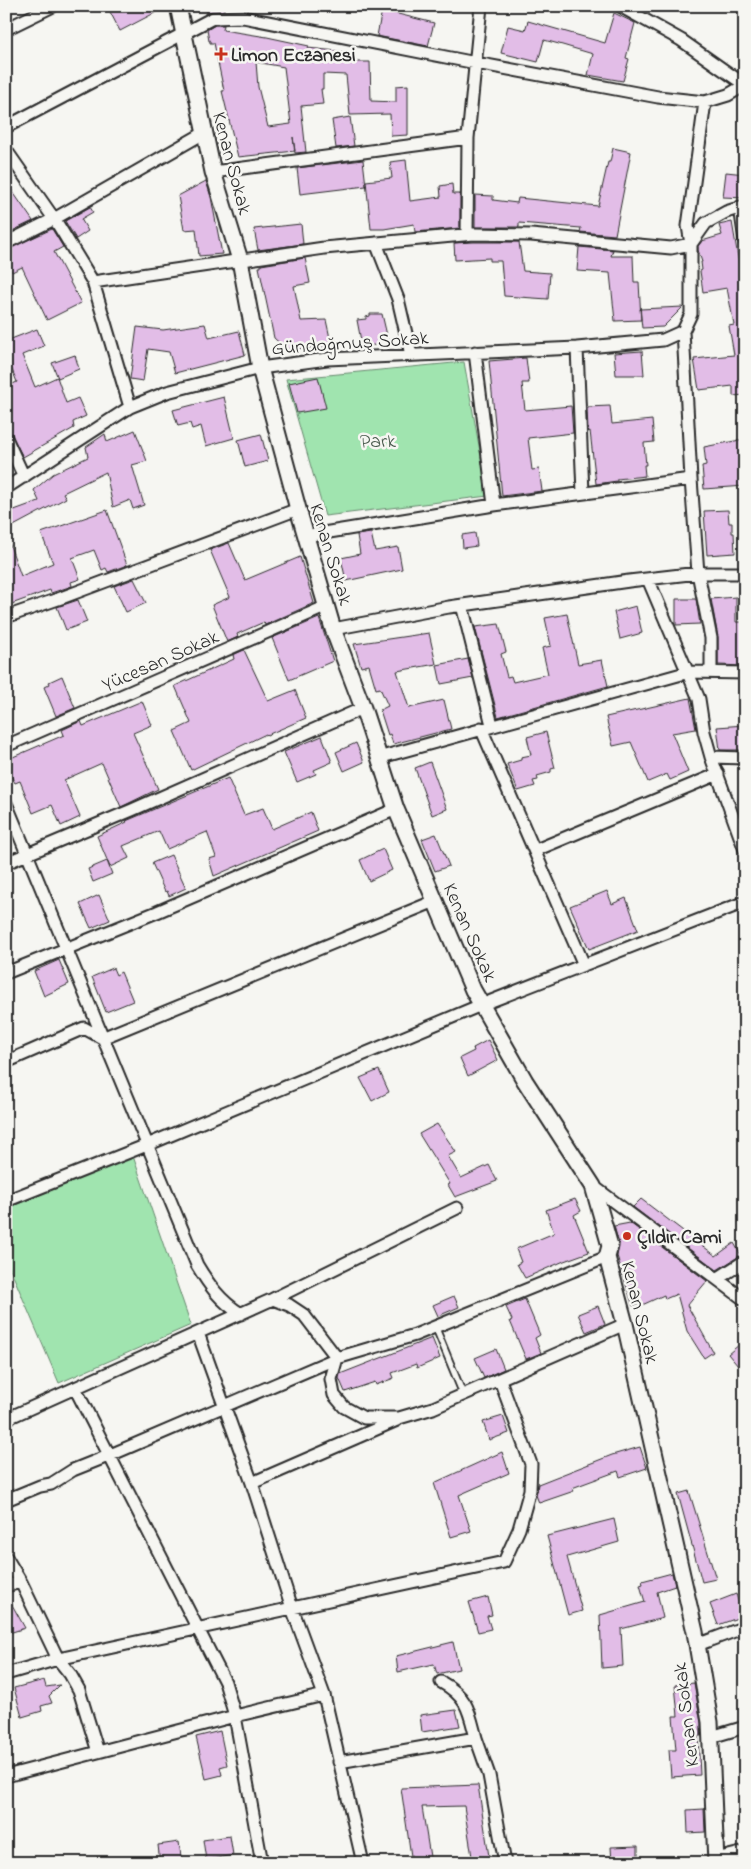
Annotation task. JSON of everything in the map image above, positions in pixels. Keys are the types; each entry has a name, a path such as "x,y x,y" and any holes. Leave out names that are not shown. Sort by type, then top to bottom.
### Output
{"street":[{"path":"6,29 53,6"},
{"name":"Kenan Sokak","path":"178,6 213,172 240,260 260,368 305,536 333,629 363,708 378,758 396,809 481,1005 525,1081 593,1186 610,1246 607,1257 697,1645 710,1722 716,1861"},
{"path":"467,234 468,138 481,6"},
{"path":"6,127 213,18 243,17 476,63 658,96 705,102 728,96 745,85 681,40 620,6"},
{"path":"705,102 688,226 691,244 691,314 683,331 698,573 711,638 711,672"},
{"path":"6,242 54,219 204,133"},
{"path":"213,172 468,138"},
{"path":"6,150 54,219 93,282 130,407"},
{"path":"93,282 240,260 467,234 530,235 671,248 691,244 706,223 742,207 745,241"},
{"path":"376,243 398,299 411,355"},
{"name":"Gündoğmuş Sokak","path":"6,488 130,407 168,392 260,368 327,359 577,348 663,340 683,331"},
{"path":"577,348 583,493"},
{"path":"475,352 494,505"},
{"path":"6,438 24,477"},
{"path":"305,536 494,505 691,479"},
{"path":"6,617 298,509"},
{"path":"333,629 462,605 648,579 698,573 745,573"},
{"path":"648,579 699,699 704,732 711,757 745,850"},
{"path":"462,605 486,727 584,965"},
{"name":"Yücesan Sokak","path":"6,746 327,606"},
{"path":"378,758 689,672 745,672"},
{"path":"6,863 132,810 363,708"},
{"path":"711,757 745,758"},
{"path":"536,850 718,774"},
{"path":"6,803 197,1265 211,1289 225,1303 241,1314"},
{"path":"6,973 157,912 396,809"},
{"path":"102,1038 435,901"},
{"path":"6,1200 350,1062 481,1005 745,902"},
{"path":"6,1062 84,1028 102,1038"},
{"path":"593,1186 745,1300"},
{"path":"6,1419 272,1300 457,1208"},
{"path":"6,1500 40,1486 51,1484 73,1470 337,1358 415,1335 607,1257"},
{"path":"717,1279 745,1261"},
{"path":"272,1300 289,1305 304,1315 337,1358"},
{"path":"252,1484 399,1418 433,1408 624,1324"},
{"path":"198,1333 252,1484 292,1608 324,1695 363,1863"},
{"path":"337,1358 331,1378 334,1395 344,1407 364,1418 399,1418"},
{"path":"6,1674 58,1659 504,1562 519,1529 530,1490 531,1464 500,1380"},
{"path":"75,1388 224,1682 234,1716 262,1863"},
{"path":"6,1557 21,1582 58,1659 70,1674 79,1690 98,1752"},
{"path":"6,1586 21,1582"},
{"path":"697,1645 745,1627"},
{"path":"441,1682 453,1689 469,1708 476,1738 489,1775 505,1863"},
{"path":"6,1776 234,1716 324,1695"},
{"path":"711,1737 745,1726"},
{"path":"339,1762 476,1738"},
{"path":"716,1861 745,1852"}],"lane":[{"path":"435,1326 463,1394"}],"green space":[{"name":"Park","path":"464,362 488,496 325,516 286,379"},
{"path":"133,1156 191,1325 59,1383 6,1259 6,1209"}],"building":[{"path":"107,6 168,6 120,31"},
{"path":"206,6 225,6 224,10 207,13"},
{"path":"382,10 434,23 428,46 377,36"},
{"path":"614,13 635,23 626,58 629,59 623,81 588,75 593,54 544,40 538,62 501,53 508,26 525,30 528,21 605,43"},
{"path":"215,25 224,25 223,30 267,37 309,46 308,48 346,52 346,59 354,59 354,62 370,62 371,101 396,102 396,86 408,85 408,135 391,136 390,114 350,115 346,75 323,74 323,89 321,89 323,104 301,106 306,152 295,153 295,151 238,157 222,91 224,91 214,43 210,43 207,30","holes":["256,62 284,67 291,124 268,127 258,87"]},
{"path":"350,117 354,146 336,148 332,120"},
{"path":"613,148 631,152 615,235 580,232 581,228 519,223 519,227 475,227 475,195 493,196 493,200 517,203 518,198 598,206"},
{"path":"363,160 366,186 300,194 297,168"},
{"path":"406,160 410,201 441,197 440,186 452,184 453,194 460,194 460,228 415,232 414,224 384,229 371,229 366,181 392,178 390,162"},
{"path":"726,172 745,174 745,198 723,197"},
{"path":"206,181 222,254 199,256 196,229 184,230 178,196"},
{"path":"6,182 33,221 6,234"},
{"path":"90,207 93,212 81,219 88,231 76,239 65,221"},
{"path":"732,222 745,298 745,395 733,396 733,386 699,390 694,359 734,355 729,326 734,325 727,288 703,292 700,271 702,270 702,262 698,250 698,246 702,241 722,235 719,225"},
{"path":"301,224 303,244 258,250 254,229"},
{"path":"52,229 63,247 54,252 81,303 47,320 22,267 12,272 6,260 6,250"},
{"path":"519,242 523,271 550,273 548,299 504,296 501,261 490,261 490,258 455,260 454,243"},
{"path":"579,247 613,250 611,256 633,256 634,282 639,282 641,320 615,321 610,273 577,271"},
{"path":"305,258 310,283 294,286 301,321 326,320 332,347 286,349 274,338 259,267 261,265"},
{"path":"683,307 663,327 642,328 640,309"},
{"path":"370,314 382,314 389,344 362,346 357,320 366,319"},
{"path":"205,324 209,338 239,331 245,355 175,373 169,352 148,349 143,381 130,379 137,327 163,330"},
{"path":"37,329 44,346 22,355 35,387 57,377 66,403 78,398 86,416 73,422 74,428 23,457 6,425 6,387 17,382 6,355 6,341"},
{"path":"642,351 644,375 616,375 614,353"},
{"path":"75,355 79,369 58,378 52,363"},
{"path":"526,358 529,383 522,383 525,410 571,406 573,433 528,438 532,470 539,469 542,491 502,496 489,361"},
{"path":"318,377 326,408 297,413 289,383"},
{"path":"224,397 234,438 206,446 201,426 192,429 190,423 178,426 173,410"},
{"path":"610,406 612,424 652,420 654,442 644,443 645,476 617,479 617,481 596,484 590,431 588,432 587,407"},
{"path":"135,430 147,461 132,465 144,505 133,509 130,500 113,507 106,472 63,493 66,498 6,530 6,513 39,501 34,490 53,474 88,457 86,447 105,434 107,442"},
{"path":"261,434 268,461 245,467 238,440"},
{"path":"745,439 745,486 704,489 702,466 706,465 704,447"},
{"path":"107,510 127,565 108,572 106,568 102,570 94,550 72,558 80,579 71,582 72,586 51,593 50,590 6,606 6,540 8,540 21,576 53,563 41,533"},
{"path":"728,510 729,523 732,523 732,533 734,533 735,553 707,555 704,511"},
{"path":"371,533 375,551 398,547 402,569 346,581 341,558 360,554 357,535"},
{"path":"475,533 477,546 463,548 462,535"},
{"path":"229,543 245,580 300,557 314,603 265,625 264,622 237,634 238,637 227,642 212,605 230,597 210,550"},
{"path":"134,579 146,603 126,612 114,586"},
{"path":"736,597 736,622 745,622 745,666 718,665 718,637 711,599"},
{"path":"676,599 696,599 700,624 676,625"},
{"path":"78,600 87,622 66,630 57,607"},
{"path":"636,606 642,633 620,639 614,612"},
{"path":"567,614 578,664 602,660 608,686 498,717 475,627 499,624 506,652 501,654 507,677 511,676 513,682 548,674 542,648 551,646 545,618"},
{"path":"319,618 333,661 289,680 272,638"},
{"path":"429,633 436,664 397,671 409,708 444,700 451,729 393,744 380,710 388,706 380,688 376,689 369,665 361,667 354,644"},
{"path":"244,650 268,701 295,690 306,718 266,734 191,770 174,731 191,723 175,686 234,659 233,655"},
{"path":"468,659 473,678 441,684 437,665"},
{"path":"62,676 75,708 56,716 44,687 50,684 49,682"},
{"path":"690,698 696,729 672,733 688,772 670,780 667,774 648,782 631,742 613,746 606,717"},
{"path":"142,701 152,725 133,733 158,789 121,807 102,763 64,780 80,817 61,826 52,805 33,813 20,781 15,783 6,767 6,760 64,735 62,730 81,721 83,726"},
{"path":"745,725 745,750 720,750 717,727"},
{"path":"546,732 555,768 551,769 551,772 537,776 538,780 533,781 535,786 518,791 507,764 521,760 521,757 531,755 527,737"},
{"path":"322,736 332,762 314,770 316,774 297,782 284,752"},
{"path":"356,743 364,762 344,771 336,752"},
{"path":"430,762 447,809 432,815 415,768"},
{"path":"228,778 244,815 263,808 272,829 311,812 318,831 214,876 209,859 216,857 207,832 167,849 159,831 123,846 129,858 110,867 97,836 126,821"},
{"path":"436,834 449,866 435,871 422,839"},
{"path":"383,849 392,870 369,881 360,860"},
{"path":"171,855 186,888 169,896 167,891 165,892 152,863"},
{"path":"107,861 112,874 93,882 88,869"},
{"path":"607,891 612,904 626,898 638,930 589,949 570,906"},
{"path":"99,895 110,920 91,928 80,904"},
{"path":"59,960 69,984 44,996 34,971"},
{"path":"113,968 116,975 121,972 133,1001 106,1012 92,977"},
{"path":"488,1040 498,1060 468,1076 460,1058 474,1051 473,1048"},
{"path":"379,1070 389,1092 372,1101 360,1078"},
{"path":"437,1124 456,1152 448,1156 461,1178 489,1165 497,1181 455,1197 448,1185 450,1184 419,1134"},
{"path":"575,1199 581,1211 574,1215 589,1252 525,1278 517,1264 521,1262 516,1249 554,1233 546,1210"},
{"path":"641,1199 716,1256 734,1243 741,1255 717,1270 633,1207"},
{"path":"630,1223 707,1281 687,1305 713,1352 704,1358 687,1331 677,1294 665,1299 664,1295 640,1306 639,1303 633,1306 617,1256 619,1244 614,1226"},
{"path":"454,1296 459,1307 438,1316 433,1305"},
{"path":"525,1299 540,1335 535,1338 541,1353 526,1359 506,1307"},
{"path":"598,1306 605,1324 586,1332 578,1314"},
{"path":"432,1338 440,1358 417,1368 416,1364 392,1373 394,1378 376,1385 375,1382 345,1392 339,1378 340,1374"},
{"path":"745,1340 745,1360 738,1366 728,1354"},
{"path":"496,1349 504,1369 484,1378 475,1358"},
{"path":"503,1416 509,1433 489,1440 483,1422"},
{"path":"640,1447 647,1468 620,1477 618,1471 572,1488 574,1491 539,1503 536,1495 538,1484 612,1455"},
{"path":"502,1452 509,1473 459,1495 471,1531 451,1537 434,1483"},
{"path":"689,1491 716,1579 702,1582 678,1494"},
{"path":"614,1519 619,1542 567,1557 582,1611 568,1615 547,1536"},
{"path":"672,1573 675,1586 657,1592 663,1618 621,1629 623,1666 602,1668 600,1615 645,1602 640,1585 643,1584 642,1581"},
{"path":"6,1594 25,1628 6,1634"},
{"path":"736,1594 743,1616 718,1625 710,1604"},
{"path":"488,1597 492,1615 487,1616 491,1629 478,1632 469,1602"},
{"path":"453,1642 459,1669 437,1674 434,1664 398,1672 396,1656"},
{"path":"44,1680 46,1687 60,1685 49,1696 52,1703 41,1706 42,1711 22,1717 14,1688"},
{"path":"694,1683 701,1723 701,1736 698,1736 700,1775 671,1777 669,1750 676,1750 673,1716 678,1716 675,1685"},
{"path":"456,1710 460,1726 422,1732 420,1715"},
{"path":"220,1731 227,1765 220,1767 222,1775 206,1779 196,1737"},
{"path":"478,1785 490,1863 473,1863 464,1806 422,1807 431,1863 412,1863 401,1788"},
{"path":"704,1809 705,1832 688,1833 687,1810"},
{"path":"230,1836 233,1855 206,1860 203,1840"},
{"path":"179,1842 182,1863 160,1863 158,1845"},
{"path":"638,1846 638,1857 631,1858 632,1863 612,1863 611,1847"}],"place":[{"name":"Limon Eczanesi","path":"221,54"},
{"name":"Çıldır Cami","path":"627,1236"}]}
